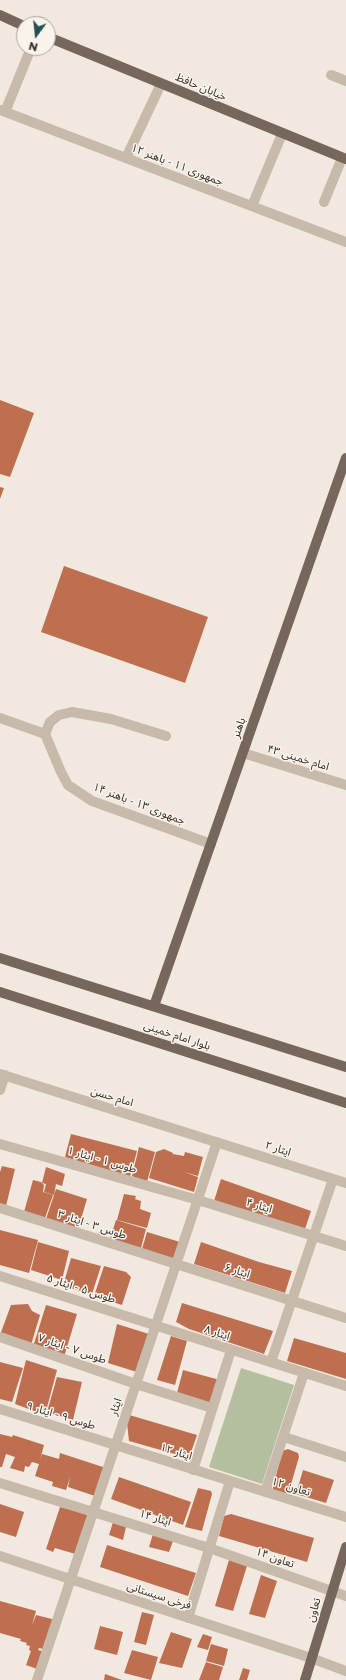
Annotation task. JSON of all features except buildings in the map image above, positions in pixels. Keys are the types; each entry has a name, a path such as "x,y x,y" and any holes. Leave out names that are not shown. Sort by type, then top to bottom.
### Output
{"main road":[{"path":"0,15 16,22"},
{"name":"خیابان حافظ","path":"56,40 344,159"},
{"name":"باهنر","path":"154,1006 346,458"},
{"name":"بلوار امام خمینی","path":"0,958 346,1067"},
{"name":"بلوار امام خمینی","path":"0,992 346,1103"},
{"name":"تعاون","path":"304,1680 346,1547"}],"street":[{"path":"2,111 28,56"},
{"path":"331,75 346,81"},
{"path":"126,158 161,84"},
{"name":"جمهوری ۱۱ - باهنر ۱۲","path":"2,111 346,242"},
{"path":"252,206 282,134"},
{"path":"324,202 344,159"},
{"path":"0,718 45,734 50,722 59,715 72,712 111,719 166,736"},
{"name":"جمهوری ۱۳ - باهنر ۱۴","path":"45,734 68,785 81,794 92,801 211,844"},
{"name":"امام خمینی ۴۳","path":"243,753 346,785"},
{"path":"0,1090 2,1075"},
{"name":"امام حسن","path":"2,1075 217,1142"},
{"name":"ایثار ۲","path":"217,1142 346,1183"},
{"name":"ایثار","path":"37,1680 217,1142"},
{"name":"طوس ۱ - ایثار ۱","path":"0,1144 198,1200"},
{"path":"271,1362 332,1179"},
{"name":"ایثار ۴","path":"198,1200 346,1246"},
{"name":"طوس ۳ - ایثار ۳","path":"0,1208 176,1264"},
{"name":"ایثار ۶","path":"176,1264 346,1318"},
{"name":"طوس ۵ - ایثار ۵","path":"0,1276 156,1326"},
{"name":"ایثار ۸","path":"156,1326 346,1386"},
{"name":"طوس ۷ - ایثار ۷","path":"0,1337 136,1384 212,1408"},
{"path":"193,1470 231,1350"},
{"path":"265,1492 304,1373"},
{"name":"طوس ۹ - ایثار ۹","path":"0,1409 115,1445"},
{"path":"284,1437 346,1457"},
{"name":"ایثار ۱۲","path":"115,1445 230,1481"},
{"path":"188,1618 230,1481"},
{"name":"تعاون ۱۲","path":"230,1481 346,1517"},
{"name":"ایثار ۱۴","path":"0,1483 210,1548"},
{"name":"تعاون ۱۴","path":"210,1548 346,1596"},
{"name":"فرخی سیستانی","path":"0,1556 311,1658 346,1671"}],"green space":[{"path":"241,1368 294,1385 262,1484 209,1467"}]}
